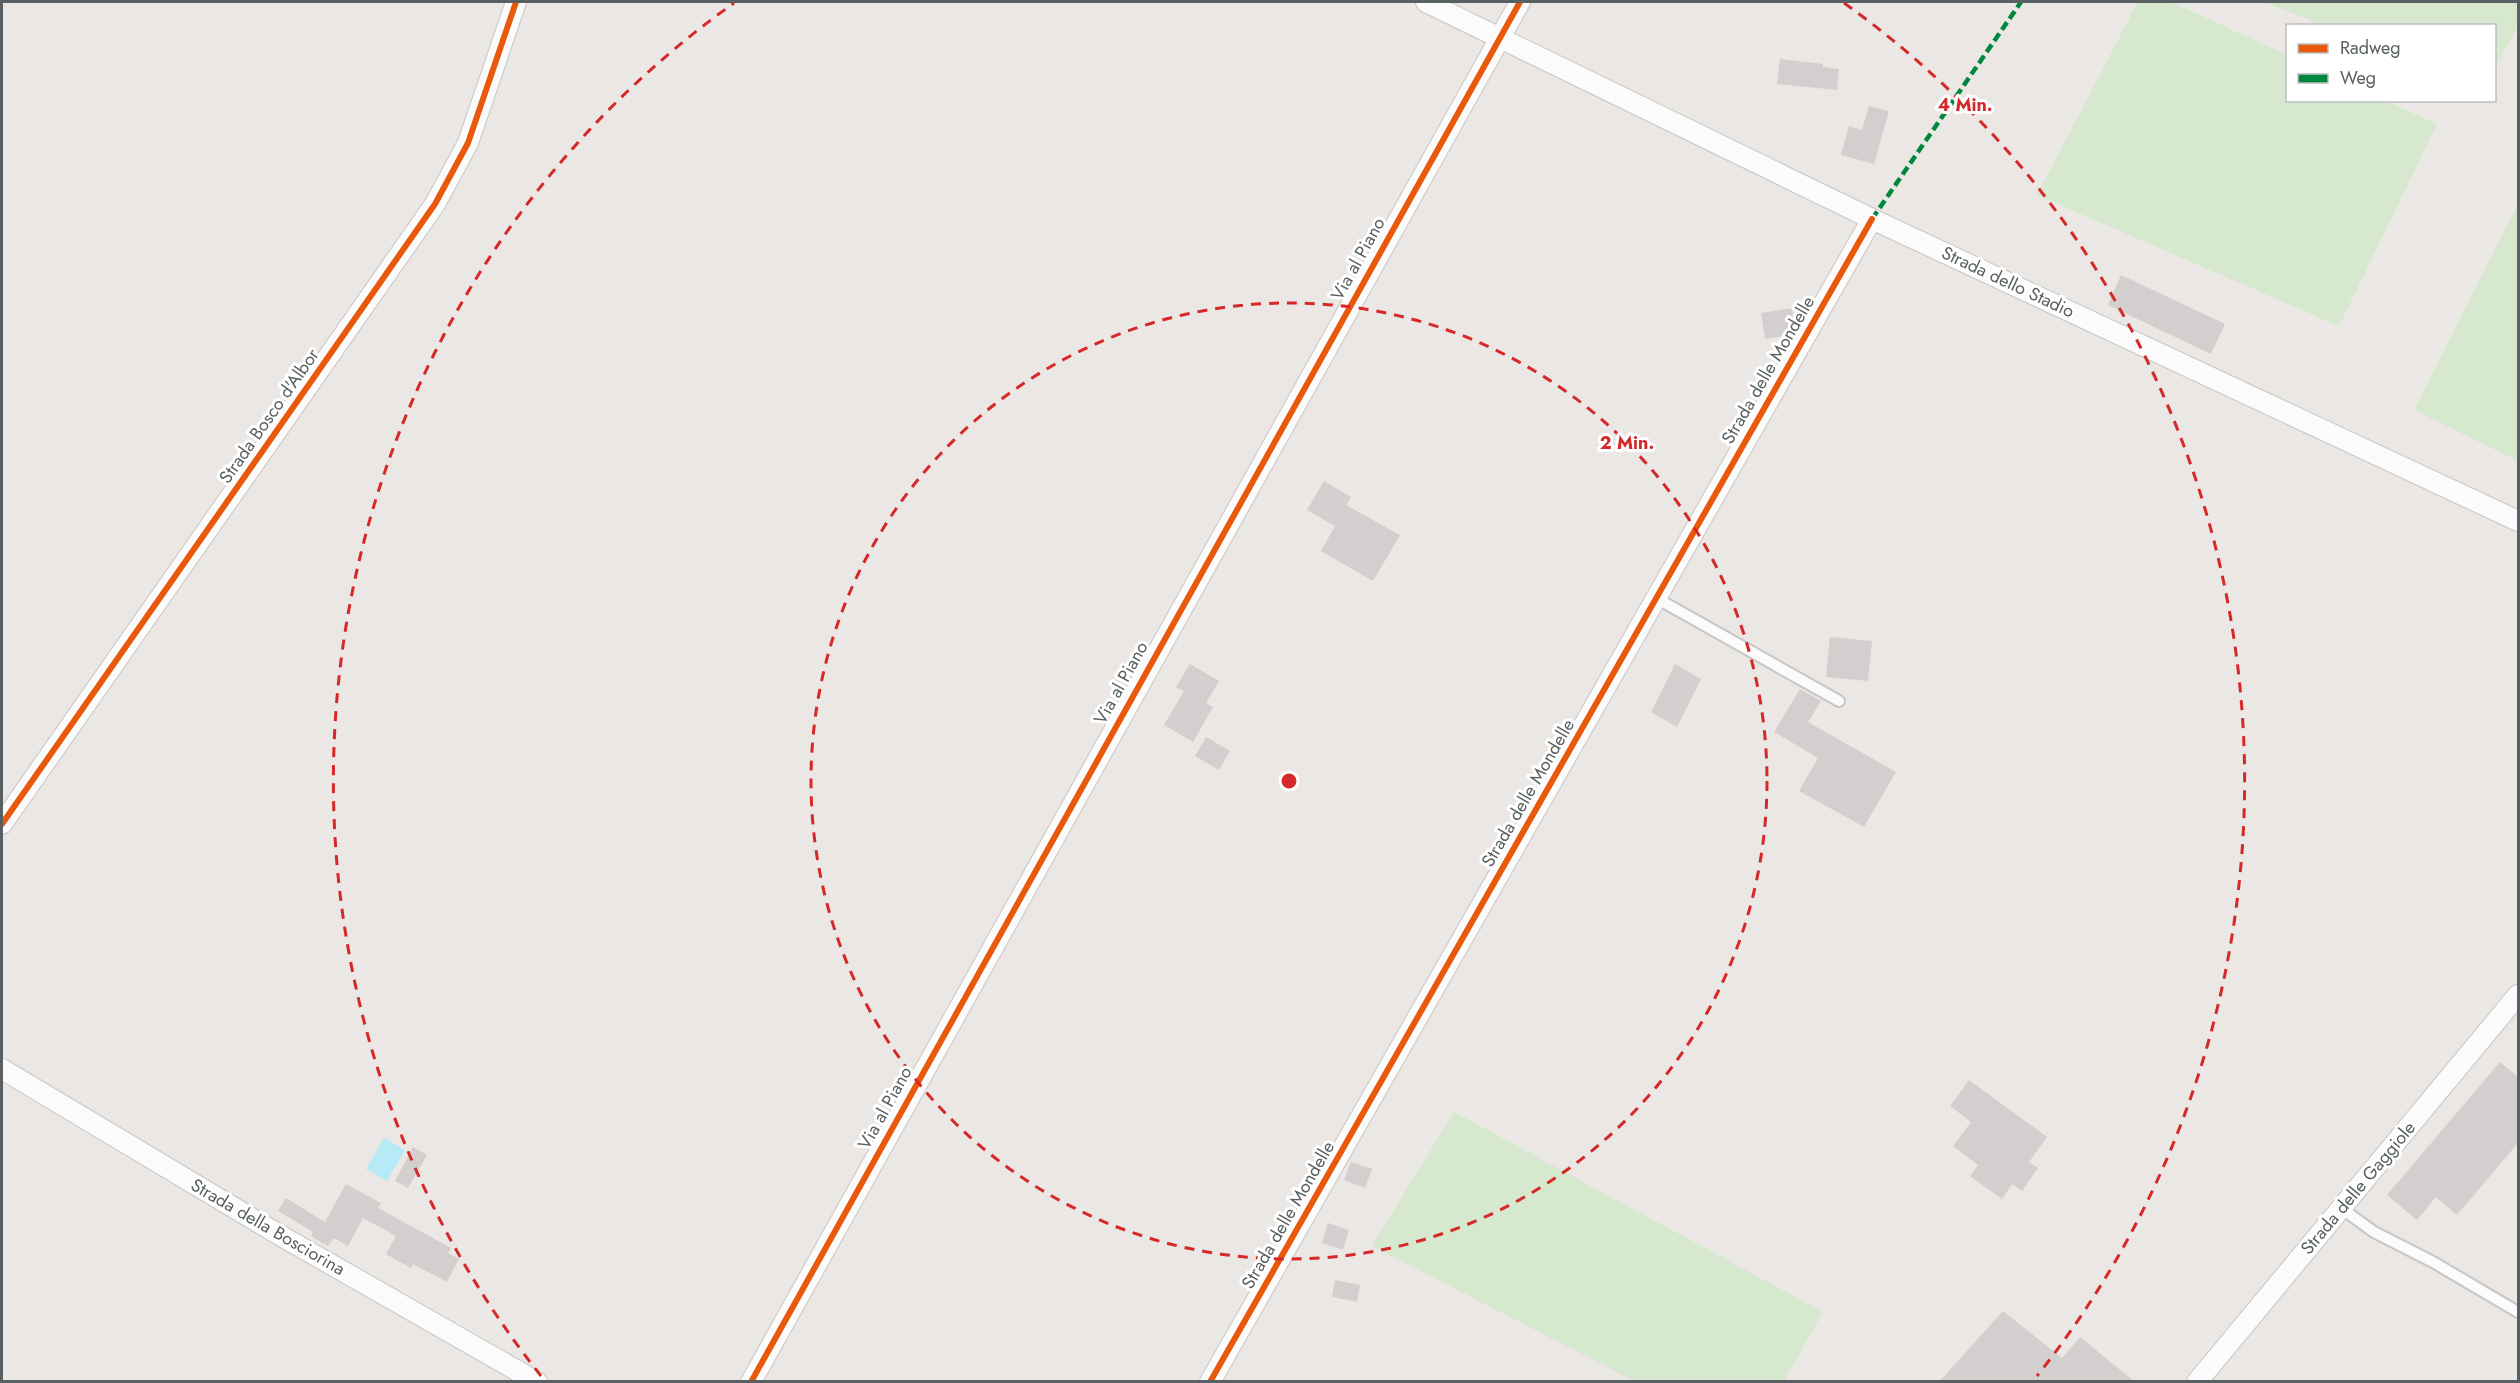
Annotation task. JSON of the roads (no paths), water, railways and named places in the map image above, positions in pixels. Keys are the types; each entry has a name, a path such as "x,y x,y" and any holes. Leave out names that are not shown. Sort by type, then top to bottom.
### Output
{"street":[{"name":"Strada Bosco d'Albor","path":"2,824 435,204 468,143 516,2"},
{"name":"Strada dello Stadio","path":"1426,2 1872,219 2518,521"},
{"name":"Via al Piano","path":"751,1382 1520,2"},
{"name":"Strada delle Mondelle","path":"1210,1382 1872,219"},
{"name":"Strada delle Gaggiole","path":"2197,1382 2518,995"},
{"name":"Strada della Bosciorina","path":"2,1069 283,1237 537,1382"}],"lane":[{"path":"1656,598 1839,701"},
{"path":"2342,1208 2374,1233 2433,1262 2518,1312"}],"water":[{"path":"384,1138 405,1150 387,1181 366,1169"}],"railway":[{"path":"2,11 7,2"}]}
